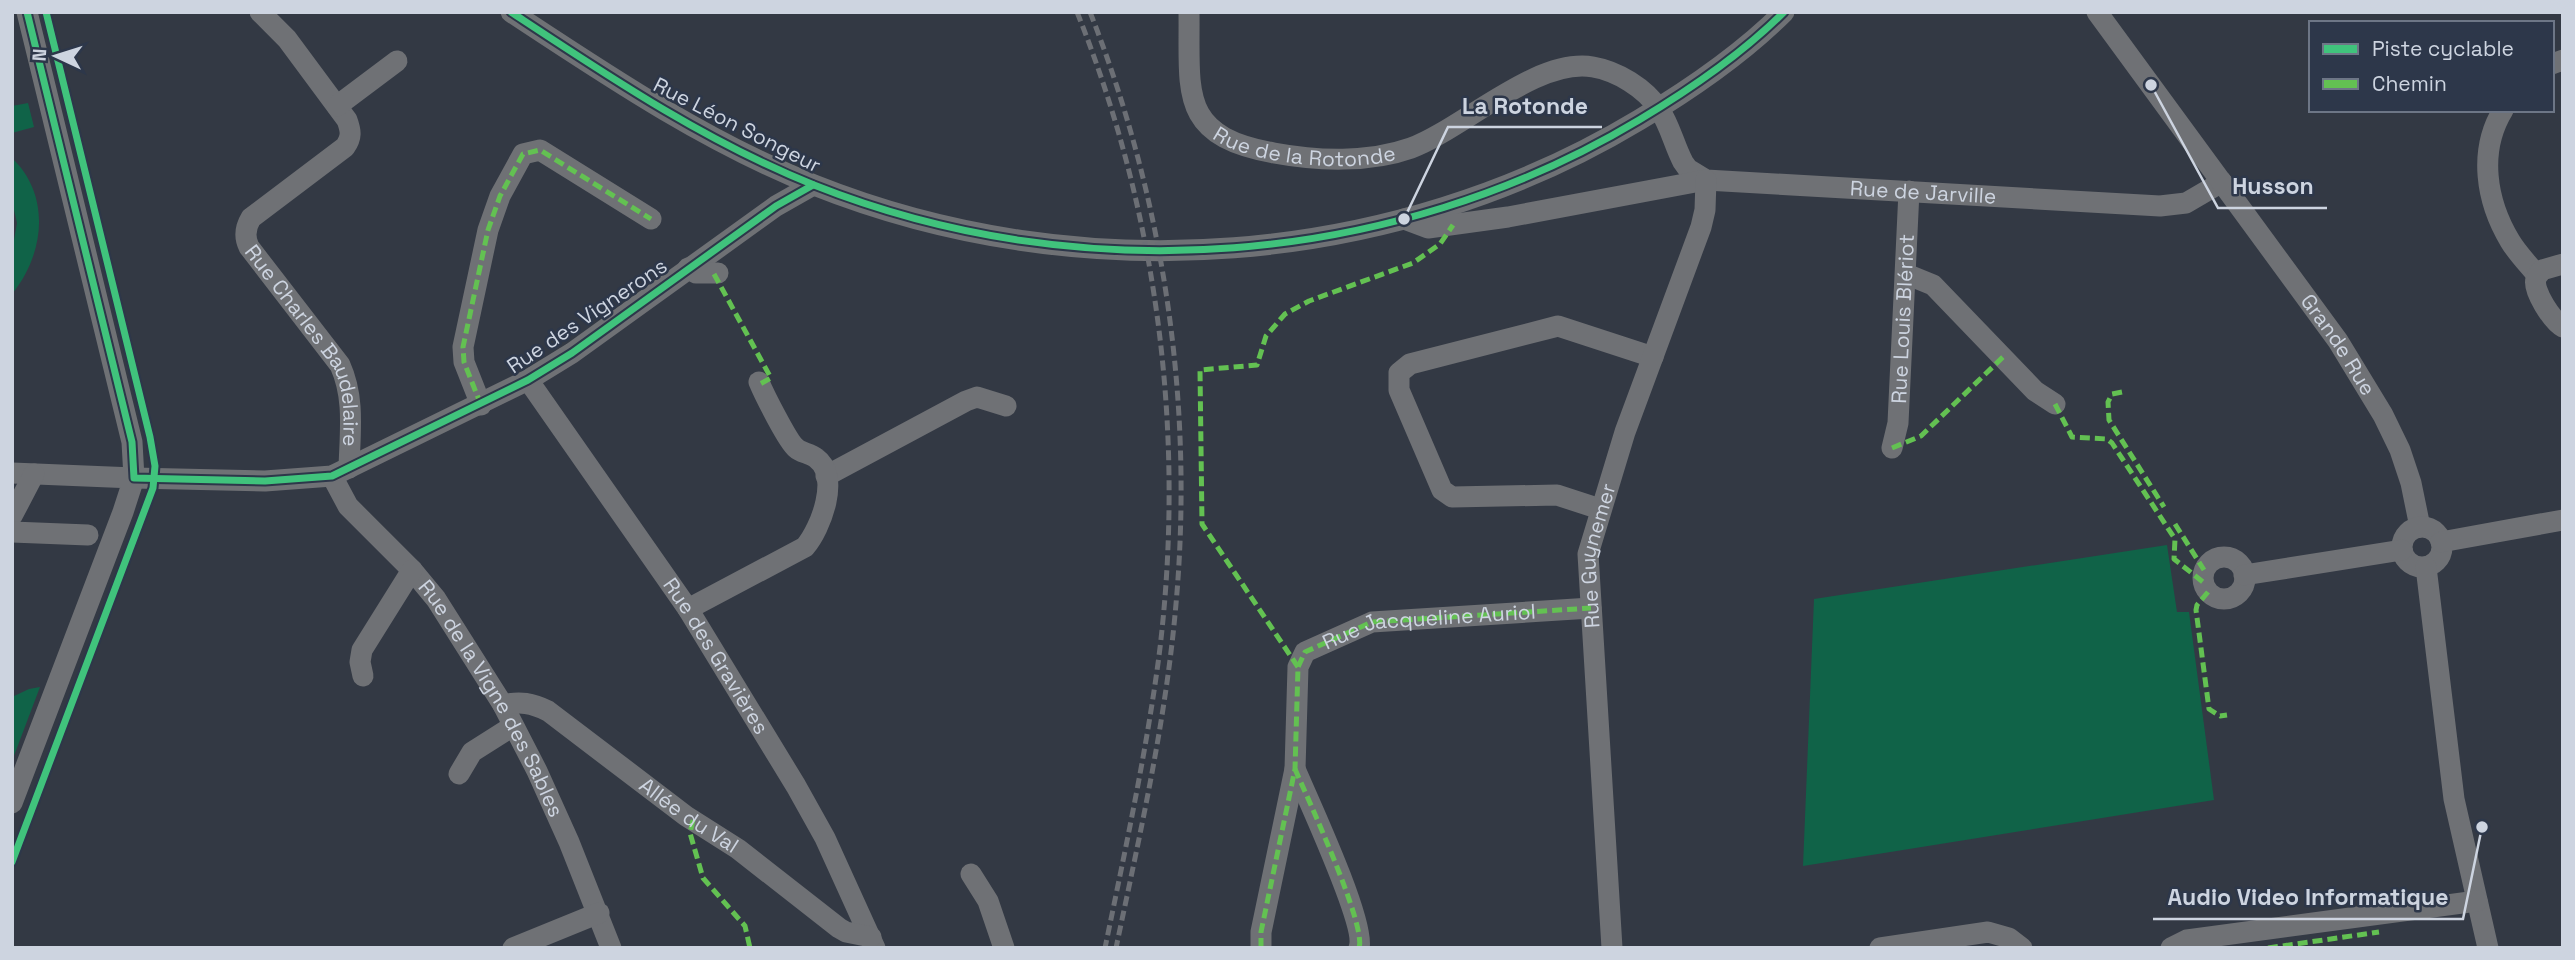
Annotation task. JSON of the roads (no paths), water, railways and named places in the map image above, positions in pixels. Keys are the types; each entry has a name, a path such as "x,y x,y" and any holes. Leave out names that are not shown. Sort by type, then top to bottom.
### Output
{"street":[{"path":"12,803 134,478 132,442 27,12"},
{"name":"Rue Charles Baudelaire","path":"260,12 287,39 347,120 351,130 350,139 345,146 251,218 246,225 246,241 340,365 347,381 351,398 341,472"},
{"name":"Rue Léon Songeur","path":"511,12 695,127 813,184 879,207 964,231 1014,240 1095,248 1168,251 1311,240 1404,219 1460,202 1547,168 1594,146 1659,108 1733,57 1784,12"},
{"name":"Rue de la Rotonde","path":"1189,12 1189,79 1192,101 1198,115 1208,128 1229,142 1261,151 1337,158 1373,157 1399,152 1430,139 1542,73 1573,66 1592,67 1624,79 1643,92 1659,108"},
{"name":"Grande Rue","path":"2097,12 2315,307 2383,415 2400,450 2411,483 2420,527"},
{"path":"337,106 397,61"},
{"path":"1659,108 1683,162 1688,169 1706,180"},
{"path":"2502,112 2488,147 2487,177 2510,242 2537,275"},
{"path":"481,405 464,362 463,347 488,230 500,195 523,154 540,150 652,219"},
{"name":"Rue de Jarville","path":"1404,219 1427,228 1440,227 1508,218 1706,180 2160,206 2186,203 2222,182"},
{"name":"Rue Guynemer","path":"1612,948 1588,554 1653,357 1701,227 1705,210 1706,180"},
{"name":"Rue des Vignerons","path":"341,472 528,380 572,353 776,206 813,184"},
{"name":"Rue Louis Blériot","path":"1892,448 1898,423 1909,191"},
{"path":"2563,264 2542,270 2537,275 2536,289 2554,320 2563,327"},
{"path":"688,268 696,273 718,273"},
{"path":"1906,275 1933,285 2035,391 2055,404"},
{"path":"1601,509 1557,495 1452,497 1446,494 1398,390 1399,373 1410,365 1558,326 1653,357"},
{"name":"Rue des Gravières","path":"528,380 688,609 825,838 873,943"},
{"path":"688,609 804,547 813,538 819,524 828,493 822,467 795,448 759,382"},
{"path":"822,467 977,397 1006,406"},
{"path":"12,473 265,481 341,472"},
{"name":"Rue de la Vigne des Sables","path":"341,472 348,506 412,570 436,599 503,705 537,771 599,913 611,948"},
{"path":"12,516 34,474"},
{"path":"2441,542 2563,520"},
{"path":"2420,527 2437,533 2441,542 2442,551 2438,560 2426,567 2411,564 2402,550 2407,534 2420,527"},
{"path":"12,532 88,536"},
{"path":"2244,575 2402,550"},
{"path":"2426,567 2454,799 2488,948"},
{"path":"363,676 360,662 362,650 412,570"},
{"name":"Rue Jacqueline Auriol","path":"1261,948 1261,932 1295,769 1298,667 1305,652 1372,622 1591,608"},
{"name":"Allée du Val","path":"503,705 517,702 535,705 548,711 687,816 738,849 839,928 873,943"},
{"path":"459,774 472,752 513,726"},
{"name":"Rue Jacqueline Auriol","path":"1295,769 1357,920 1361,942 1359,948"},
{"path":"971,874 988,901 1004,948"},
{"path":"2171,948 2187,940 2477,901"},
{"path":"513,948 599,913"},
{"path":"1880,948 1988,932 2010,938 2022,948"}],"railway":[{"path":"1077,12 1105,89 1128,168 1146,248 1159,329 1167,411 1167,574 1159,656 1141,766 1105,948"},
{"path":"1090,12 1116,83 1154,228 1168,303 1181,453 1181,529 1172,647 1151,777 1116,948"}],"place":[{"name":"Husson","path":"2151,85"},
{"name":"La Rotonde","path":"1404,219"},
{"name":"Audio Video Informatique","path":"2482,827"}]}
